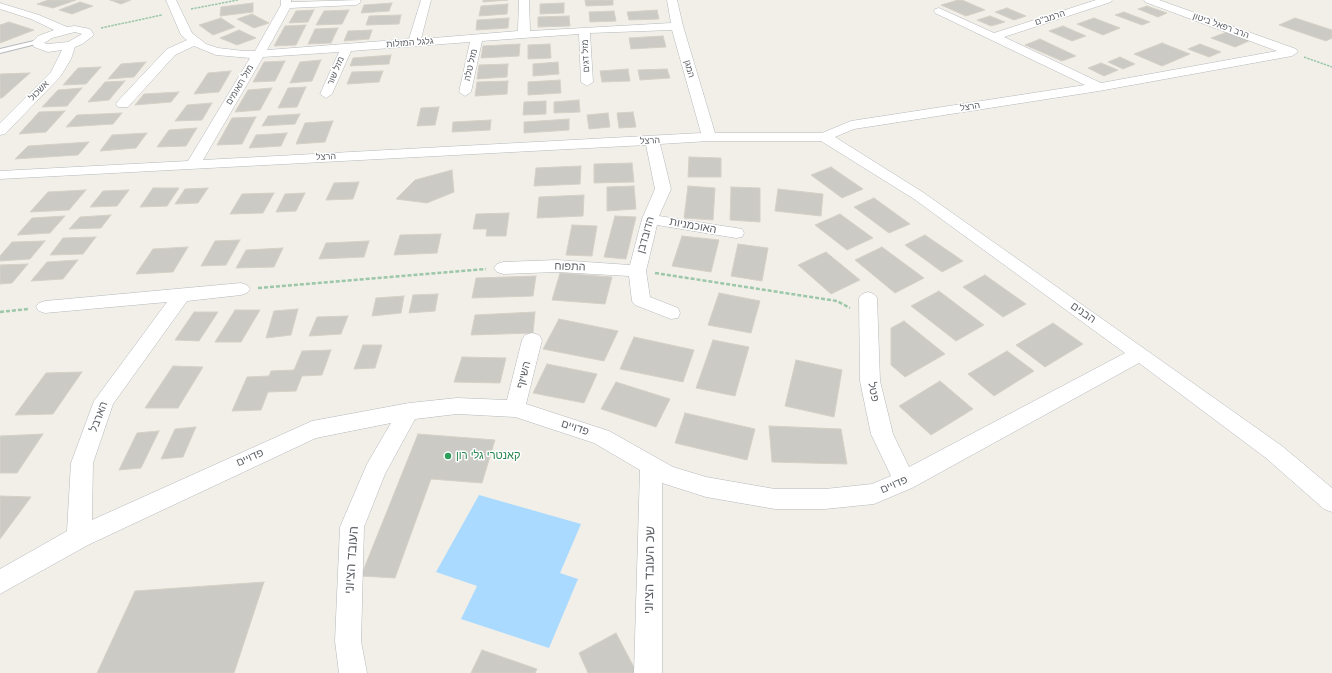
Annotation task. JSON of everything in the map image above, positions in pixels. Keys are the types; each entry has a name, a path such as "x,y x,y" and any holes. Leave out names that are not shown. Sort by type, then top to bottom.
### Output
{"street":[{"name":"גלגל המזלות","path":"171,0 175,12 187,35 202,46 216,51 244,55 584,30 677,26"},
{"path":"414,43 426,0"},
{"path":"524,0 524,35"},
{"name":"המגן","path":"672,0 677,26 709,137"},
{"name":"הרמב\"ם","path":"993,37 1107,0"},
{"name":"הרב רפאל ביטון","path":"1149,0 1292,52"},
{"name":"מזל תאומים","path":"193,164 258,55 286,2 356,2"},
{"path":"0,6 35,17 62,30"},
{"path":"939,11 1099,87"},
{"path":"62,30 86,30 88,35 85,39 70,45 48,48 41,47 38,42 48,35 62,30"},
{"name":"מזל דגים","path":"584,30 587,82"},
{"name":"מזל טלה","path":"465,92 477,38"},
{"path":"123,104 171,52 195,41"},
{"name":"אשכול","path":"0,131 56,74 65,59 70,45"},
{"name":"מזל שור","path":"326,94 346,48"},
{"name":"הרצל","path":"0,175 709,137 824,138 851,125 1099,87 1292,52"},
{"name":"הבנים","path":"824,138 919,196 1140,354 1274,452 1332,502"},
{"name":"הדובדבן","path":"652,141 663,189 650,219 637,271 641,301 671,313"},
{"name":"האוכמניות","path":"650,219 736,233"},
{"name":"התפוח","path":"502,268 557,266 637,271"},
{"path":"45,307 241,289"},
{"name":"הארבל","path":"79,537 82,462 104,401 182,295"},
{"name":"פטל","path":"868,308 870,381 882,434 904,481"},
{"name":"השיזף","path":"515,409 532,340"},
{"name":"פדויים","path":"0,582 79,537 312,430 409,411 457,406 515,409 601,437 667,476 706,487 775,499 825,499 874,494 904,481 1140,354"},
{"name":"העובד הציוני","path":"354,673 348,641 352,527 375,472 409,411"},
{"name":"שכ העובד הציוני","path":"648,673 652,467"}],"lane":[{"path":"0,51 38,42"}],"path":[{"path":"86,30 238,0"},
{"path":"1292,52 1332,66"},
{"path":"241,289 502,268"},
{"path":"637,271 837,301 868,308"},
{"path":"0,312 45,307"}],"water":[{"path":"479,495 581,524 560,573 578,579 549,648 461,619 477,586 436,572"}],"building":[{"path":"48,0 76,0 53,8 37,4"},
{"path":"110,0 131,0 121,4"},
{"path":"483,0 508,0 483,2"},
{"path":"585,0 613,0 613,5 586,6"},
{"path":"962,0 985,10 966,16 941,5"},
{"path":"80,2 93,6 72,14 59,10"},
{"path":"253,3 253,12 220,16 221,7"},
{"path":"392,3 389,11 361,13 364,5"},
{"path":"564,3 564,13 540,14 540,4"},
{"path":"508,4 507,14 479,16 481,6"},
{"path":"1147,6 1167,13 1158,17 1138,9"},
{"path":"1007,8 1026,16 1014,20 995,12"},
{"path":"314,10 308,22 289,23 296,11"},
{"path":"349,10 342,24 316,25 324,11"},
{"path":"657,10 659,19 629,20 627,12"},
{"path":"614,11 616,21 590,22 589,12"},
{"path":"1124,12 1150,22 1142,25 1115,15"},
{"path":"252,14 269,23 254,28 237,19"},
{"path":"401,15 399,24 366,25 369,16"},
{"path":"569,16 570,26 538,27 538,17"},
{"path":"990,16 1005,22 991,26 977,20"},
{"path":"221,18 235,27 213,35 199,25"},
{"path":"509,18 508,28 476,30 477,20"},
{"path":"1094,18 1120,28 1103,35 1077,24"},
{"path":"1295,18 1332,30 1332,38 1326,41 1279,25"},
{"path":"9,22 34,30 0,43 0,25"},
{"path":"306,25 296,45 274,46 285,26"},
{"path":"1063,26 1086,36 1072,41 1049,31"},
{"path":"338,28 331,43 308,44 315,29"},
{"path":"239,30 256,38 237,45 220,38"},
{"path":"372,30 369,39 344,41 348,31"},
{"path":"1227,32 1251,40 1235,47 1211,38"},
{"path":"663,36 666,47 631,49 629,38"},
{"path":"1040,39 1076,56 1062,61 1025,45"},
{"path":"1162,43 1190,54 1162,66 1134,54"},
{"path":"520,44 519,56 481,58 483,46"},
{"path":"550,44 551,58 528,59 528,45"},
{"path":"1200,44 1221,52 1209,57 1188,49"},
{"path":"391,55 389,64 350,66 353,58"},
{"path":"1120,57 1135,64 1123,69 1108,62"},
{"path":"321,60 312,81 290,83 300,62"},
{"path":"285,61 275,81 253,82 264,62"},
{"path":"146,62 134,77 108,79 121,64"},
{"path":"558,62 559,74 533,76 533,64"},
{"path":"1101,63 1118,70 1104,76 1088,68"},
{"path":"508,64 507,77 477,79 479,65"},
{"path":"101,67 86,84 63,85 78,68"},
{"path":"628,69 630,81 602,82 600,71"},
{"path":"667,69 670,78 640,80 638,70"},
{"path":"231,71 219,92 194,94 208,73"},
{"path":"383,71 379,82 347,84 352,72"},
{"path":"30,73 2,98 0,98 0,74"},
{"path":"560,80 561,93 528,95 528,82"},
{"path":"125,81 109,100 88,102 105,82"},
{"path":"508,81 507,94 475,96 477,82"},
{"path":"306,87 297,107 278,108 288,88"},
{"path":"82,88 67,106 42,107 58,90"},
{"path":"272,88 260,110 235,112 248,90"},
{"path":"179,92 171,102 135,105 144,94"},
{"path":"579,100 580,112 554,113 554,102"},
{"path":"546,101 546,114 523,115 524,102"},
{"path":"212,103 202,120 175,121 187,105"},
{"path":"439,107 435,125 417,126 421,108"},
{"path":"65,111 46,132 19,134 39,112"},
{"path":"633,112 636,127 619,128 617,113"},
{"path":"122,113 113,124 66,127 77,115"},
{"path":"608,113 610,127 589,129 587,115"},
{"path":"300,114 295,124 262,126 268,116"},
{"path":"256,117 242,144 217,145 232,118"},
{"path":"569,119 569,130 524,133 524,122"},
{"path":"491,120 490,130 452,132 453,122"},
{"path":"333,121 325,142 296,144 305,123"},
{"path":"197,128 186,146 157,147 169,130"},
{"path":"147,133 136,148 100,151 112,135"},
{"path":"287,133 281,146 249,148 256,135"},
{"path":"89,142 78,155 15,159 28,146"},
{"path":"689,157 721,158 721,177 688,177"},
{"path":"632,163 634,182 594,183 594,164"},
{"path":"581,166 580,184 534,186 536,168"},
{"path":"831,167 863,189 842,198 811,175"},
{"path":"452,170 454,192 427,203 396,199 415,180"},
{"path":"359,182 353,199 326,200 334,183"},
{"path":"634,186 636,209 607,211 607,187"},
{"path":"688,186 715,188 713,220 684,218"},
{"path":"731,187 760,188 760,222 730,220"},
{"path":"153,188 179,188 167,206 140,207"},
{"path":"208,188 198,203 175,204 185,189"},
{"path":"778,189 823,194 821,216 775,211"},
{"path":"86,190 69,210 30,212 48,192"},
{"path":"129,190 117,206 90,207 103,191"},
{"path":"274,193 263,213 230,214 242,194"},
{"path":"305,193 296,211 276,212 285,194"},
{"path":"584,195 583,216 537,218 539,197"},
{"path":"874,198 910,224 889,233 854,207"},
{"path":"509,213 506,236 486,236 487,229 473,229 476,214"},
{"path":"840,214 873,238 847,250 815,225"},
{"path":"111,215 101,228 69,229 80,217"},
{"path":"65,216 50,233 17,235 32,218"},
{"path":"615,216 636,217 626,259 604,257"},
{"path":"572,225 597,226 592,256 566,255"},
{"path":"441,234 437,253 394,255 400,235"},
{"path":"925,235 963,261 942,272 905,245"},
{"path":"682,236 719,240 711,272 672,266"},
{"path":"96,237 83,254 50,255 63,238"},
{"path":"240,240 226,265 201,266 215,241"},
{"path":"45,241 30,259 0,261 0,256 12,242"},
{"path":"369,241 364,257 319,259 326,243"},
{"path":"738,244 768,248 762,281 731,276"},
{"path":"188,247 173,272 136,274 153,249"},
{"path":"882,247 924,278 895,293 855,260"},
{"path":"283,248 274,267 236,268 246,250"},
{"path":"826,252 860,280 831,294 798,265"},
{"path":"78,260 63,279 31,281 47,262"},
{"path":"28,264 12,283 0,284 0,265"},
{"path":"560,273 612,277 605,304 552,300"},
{"path":"985,275 1026,304 1003,317 963,287"},
{"path":"536,276 533,296 472,298 476,278"},
{"path":"939,291 984,325 956,341 911,306"},
{"path":"719,293 760,301 751,333 708,325"},
{"path":"438,294 435,311 409,313 413,295"},
{"path":"404,296 401,313 372,316 376,298"},
{"path":"298,309 291,335 266,338 274,311"},
{"path":"235,310 260,310 241,342 215,342"},
{"path":"194,312 218,312 199,341 175,340"},
{"path":"535,312 533,333 471,335 475,315"},
{"path":"348,316 341,334 309,336 317,317"},
{"path":"559,319 618,331 604,361 543,349"},
{"path":"904,321 945,354 905,377 891,365 891,328"},
{"path":"1053,323 1083,344 1045,367 1016,345"},
{"path":"634,337 694,350 683,382 620,369"},
{"path":"713,340 749,347 735,396 696,388"},
{"path":"363,345 382,345 375,368 354,369"},
{"path":"331,350 322,375 302,376 296,391 268,392 261,410 232,411 247,377 269,376 271,371 294,370 302,351"},
{"path":"1007,351 1034,371 994,396 968,374"},
{"path":"462,357 506,358 500,383 454,382"},
{"path":"796,360 842,370 834,417 785,406"},
{"path":"547,364 597,374 584,403 533,393"},
{"path":"173,366 203,367 178,408 145,408"},
{"path":"82,372 53,414 15,415 46,373"},
{"path":"940,381 973,409 931,435 899,406"},
{"path":"616,382 670,399 656,427 601,409"},
{"path":"685,413 755,429 747,460 675,443"},
{"path":"769,426 841,429 847,464 772,462"},
{"path":"196,427 183,457 161,459 175,429"},
{"path":"159,431 141,468 119,470 137,433"},
{"path":"43,434 17,473 0,473 0,436"},
{"path":"418,434 495,440 482,483 431,479 395,578 361,576"},
{"path":"0,496 31,497 0,539"},
{"path":"264,582 234,673 97,673 135,591"},
{"path":"616,633 637,673 588,673 579,653"},
{"path":"482,650 537,669 535,673 471,673"}],"place":[{"name":"קאנטרי גלי רון","path":"448,456"}]}
